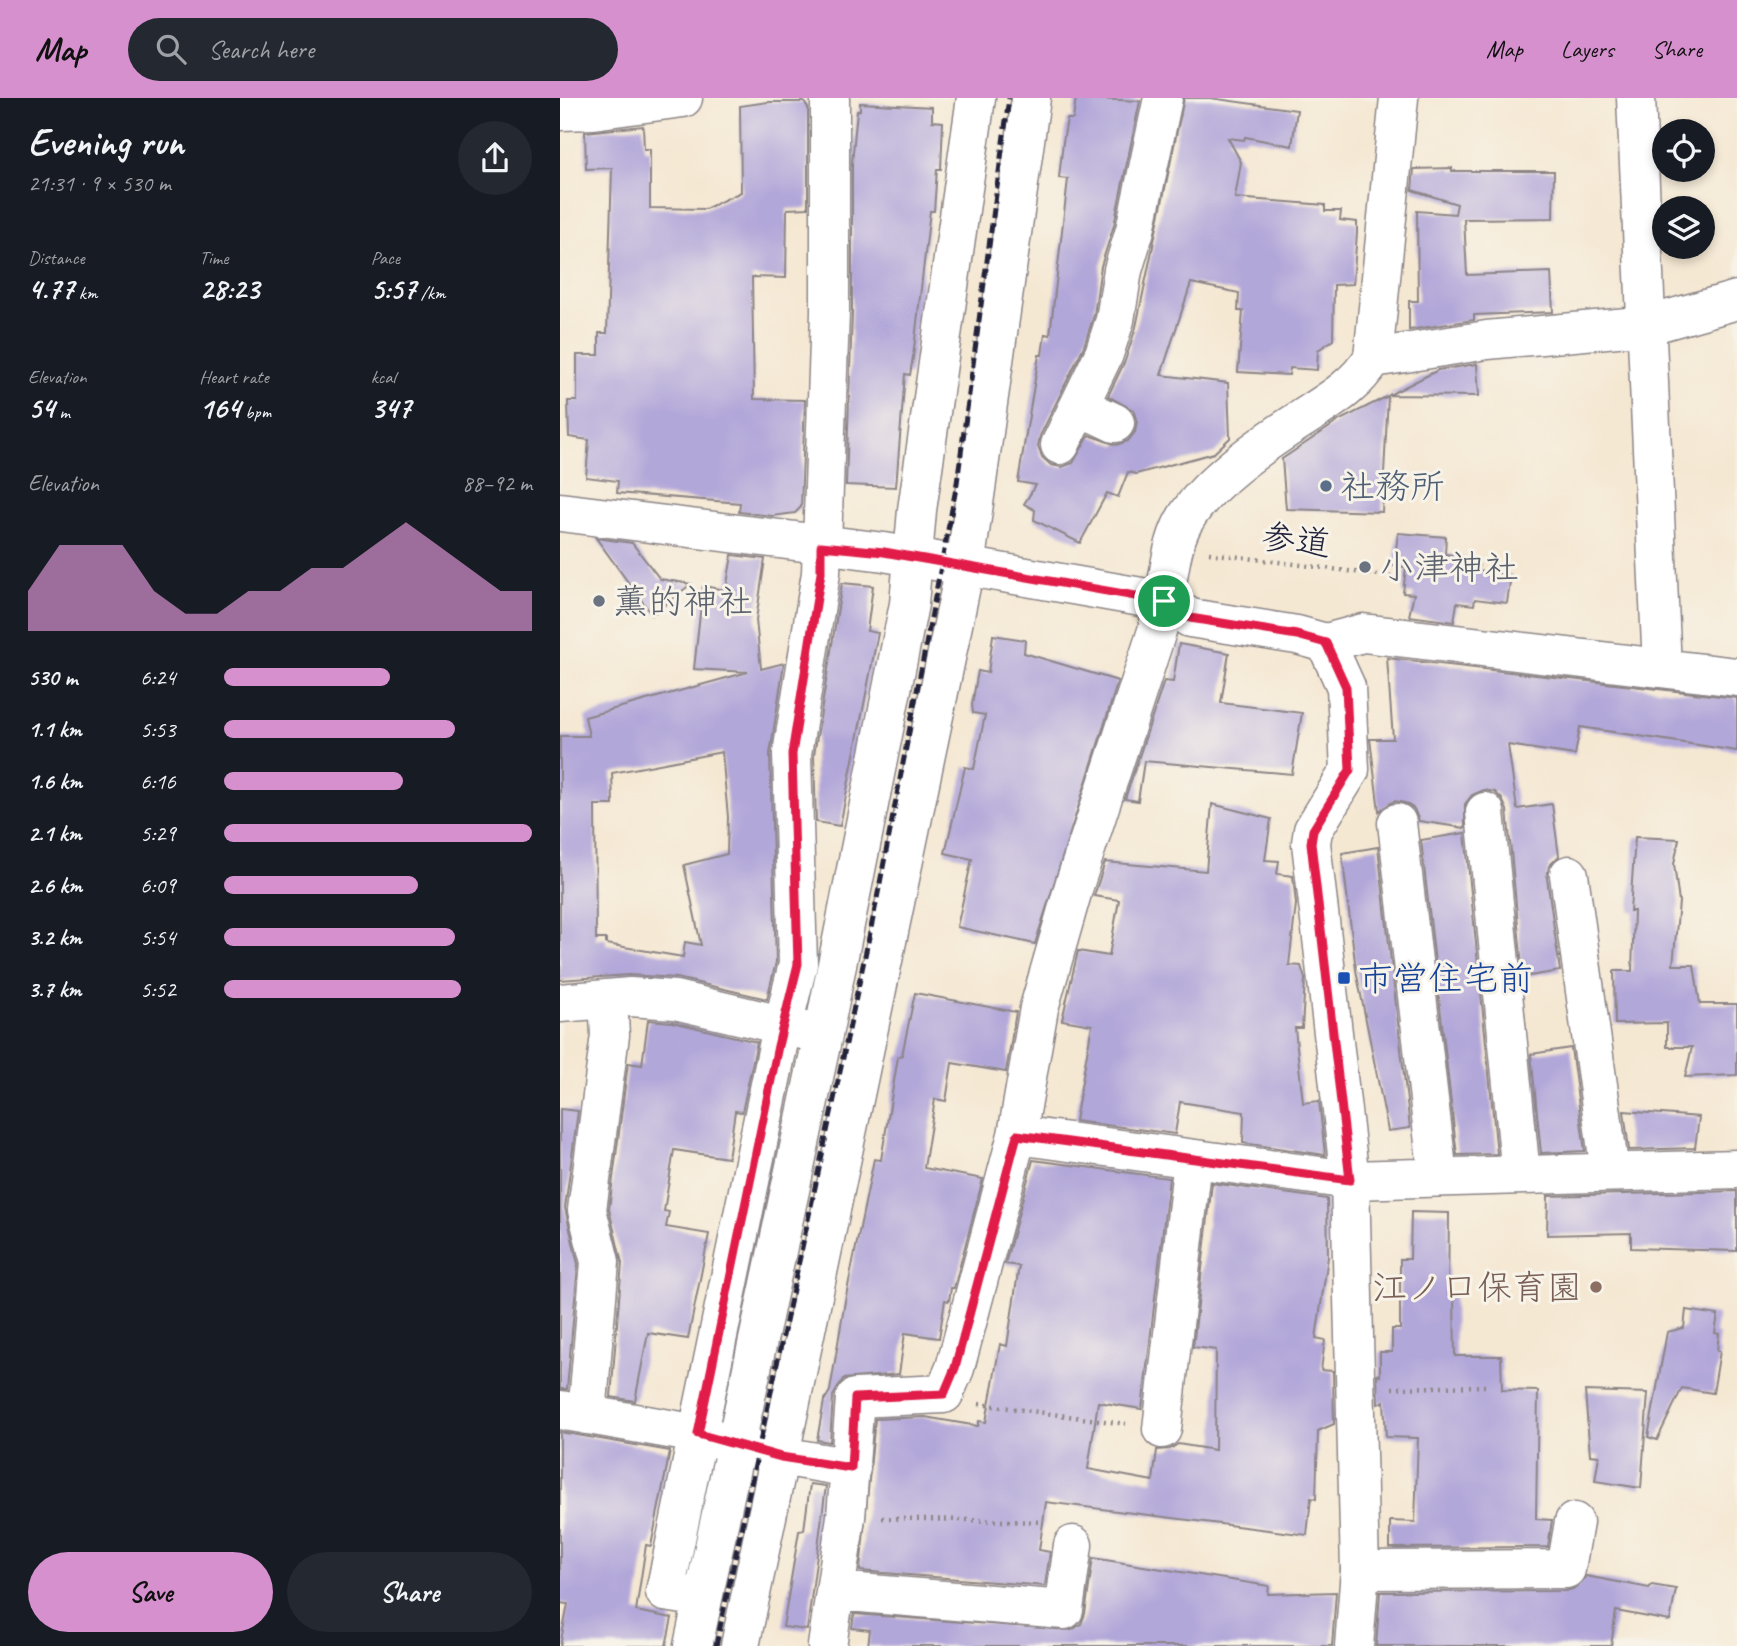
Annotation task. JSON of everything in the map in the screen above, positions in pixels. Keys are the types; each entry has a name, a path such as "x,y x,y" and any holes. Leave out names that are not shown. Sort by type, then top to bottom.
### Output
{"street":[{"path":"560,111 593,110 683,98"},
{"path":"703,1598 665,1592 798,964 792,754 821,573 830,313 830,98"},
{"path":"693,1646 822,1035 909,604 917,510 976,98"},
{"path":"740,1646 965,567 1031,98"},
{"path":"1060,445 1104,354 1115,320 1122,270 1135,230 1163,98"},
{"path":"827,1646 846,1517 855,1398 944,1394 955,1368 1017,1135 1043,996 1074,886 1157,631 1175,543 1194,506 1268,442 1360,379 1373,358 1399,98"},
{"path":"1636,98 1662,668"},
{"path":"1373,358 1487,340 1648,325 1737,300"},
{"path":"1079,405 1115,423"},
{"path":"560,512 913,558 1164,601 1190,618 1297,635 1326,643 1363,633 1737,677"},
{"path":"1326,643 1346,687 1350,770 1313,830 1311,854 1350,1180 1360,1570 1354,1646"},
{"path":"1485,812 1521,1175"},
{"path":"1398,823 1438,1177"},
{"path":"1569,875 1610,1172"},
{"path":"560,1003 608,999 675,1000 822,1035"},
{"path":"608,999 610,1035 587,1210 600,1262 574,1413 698,1434 781,1457 851,1468"},
{"path":"1017,1135 1350,1180 1737,1169"},
{"path":"1162,1429 1193,1160"},
{"path":"1360,1570 1566,1569 1574,1522"},
{"path":"836,1591 1064,1610 1063,1534"}],"path":[{"name":"参道","path":"1205,553 1394,578"},
{"path":"1356,1389 1485,1385"},
{"path":"944,1394 966,1402 1162,1429"},
{"path":"846,1517 1063,1534"}],"building":[{"path":"1076,98 1140,101 1114,225 1101,266 1094,315 1084,346 1040,436 1038,446 1042,457 1051,465 1062,467 1073,463 1089,435 1116,445 1128,441 1135,432 1137,421 1133,410 1108,396 1125,361 1136,327 1184,98 1210,98 1297,110 1292,146 1245,137 1244,140 1228,138 1241,162 1235,198 1325,205 1325,211 1341,211 1340,220 1357,222 1353,284 1334,285 1333,340 1318,350 1317,370 1290,368 1289,375 1238,372 1243,311 1238,311 1239,293 1191,283 1161,375 1228,383 1230,438 1214,453 1136,474 1128,472 1118,497 1107,493 1080,543 1034,520 1035,510 1024,504 1036,485 1018,482 1039,355 1042,355 1045,334 1050,335 1068,179 1059,178 1067,119 1073,119"},
{"path":"768,102 804,102 808,108 808,208 787,209 786,278 752,277 754,399 805,400 801,507 795,513 772,516 739,512 740,503 617,493 618,481 586,477 589,440 569,437 568,401 577,401 577,355 599,355 599,333 607,333 612,168 586,169 585,132 643,126 644,149 650,149 650,208 705,209 741,192 740,106"},
{"path":"860,103 932,107 932,121 943,122 941,169 937,169 934,211 930,211 913,357 910,375 905,374 896,487 846,485 852,313 852,163"},
{"path":"1452,168 1452,171 1554,171 1553,218 1464,219 1467,275 1551,272 1553,312 1474,315 1474,320 1409,330 1409,301 1418,301 1417,211 1455,214 1457,204 1412,190 1414,169"},
{"path":"1477,364 1479,396 1389,395 1438,370"},
{"path":"1388,396 1382,512 1286,509 1282,459 1340,420"},
{"path":"1398,533 1446,537 1445,554 1462,556 1461,563 1479,565 1478,571 1511,575 1507,603 1475,599 1474,605 1457,603 1454,622 1409,616 1414,594 1403,593 1406,567 1394,566"},
{"path":"596,538 632,543 660,579 691,584 652,615"},
{"path":"732,555 765,559 756,620 761,669 784,663 770,754 776,962 767,999 677,978 628,975 560,980 560,736 589,736 585,717 748,672 694,669 703,586 726,590","holes":["722,752 728,817 727,854 684,865 701,945 685,942 683,957 606,944 606,939 596,939 595,805 613,805 612,773"]},
{"path":"842,583 873,586 867,631 878,633 840,826 816,822 814,755"},
{"path":"993,635 1025,640 1024,653 1118,681 1035,944 957,927 972,859 945,853 965,767 974,769 985,715 973,713 972,705 978,671 988,673"},
{"path":"1179,644 1229,653 1221,703 1302,713 1292,774 1144,761 1138,801 1125,799 1164,681 1173,682"},
{"path":"1387,658 1737,698 1737,751 1580,727 1575,755 1508,745 1517,809 1552,804 1559,856 1549,866 1547,878 1560,971 1523,977 1507,810 1502,799 1495,792 1484,790 1472,795 1465,804 1465,828 1419,821 1414,809 1405,803 1394,801 1379,811 1370,739 1393,739"},
{"path":"1212,804 1271,819 1265,860 1279,861 1277,874 1293,876 1296,904 1289,965 1301,966 1305,979 1302,1028 1295,1028 1303,1103 1319,1101 1325,1155 1243,1143 1244,1112 1180,1102 1175,1134 1075,1121 1092,1025 1062,1020 1078,951 1109,956 1119,900 1094,896 1105,862 1206,871"},
{"path":"1465,833 1497,1154 1457,1155 1421,840"},
{"path":"1635,837 1679,839 1674,864 1679,902 1673,965 1694,965 1700,1004 1737,1004 1737,1075 1685,1077 1692,1047 1667,1047 1667,1023 1615,1024 1614,971 1632,971 1634,911 1630,911"},
{"path":"1378,847 1410,1128 1388,1131 1356,970 1342,853"},
{"path":"915,993 1016,1012 1006,1072 952,1063 946,1101 935,1099 924,1168 983,1179 954,1288 951,1288 949,1301 945,1300 939,1338 905,1333 899,1374 843,1379 833,1396 830,1442 817,1440 824,1401 830,1391 874,1159 881,1160 898,1057 902,1055"},
{"path":"648,1020 672,1022 757,1042 742,1112 735,1111 728,1158 674,1150 664,1211 669,1212 666,1227 709,1234 688,1339 648,1333 635,1401 611,1397 622,1263 609,1209 628,1063 642,1065"},
{"path":"1571,1048 1585,1151 1541,1153 1531,1054"},
{"path":"560,1109 578,1111 565,1208 578,1264 567,1389 560,1389"},
{"path":"1624,1111 1699,1117 1695,1148 1629,1150"},
{"path":"1033,1160 1169,1178 1142,1409 1098,1402 1088,1469 1153,1481 1157,1450 1170,1449 1178,1444 1215,1450 1216,1350 1193,1347 1212,1183 1327,1199 1328,1257 1316,1338 1325,1340 1321,1370 1333,1371 1334,1424 1318,1431 1316,1499 1311,1498 1307,1535 1046,1502 1039,1550 1050,1552 1045,1586 860,1571 875,1419 925,1417 978,1426 979,1421 986,1422 1000,1344 1007,1346 1019,1266 1005,1264"},
{"path":"1737,1191 1737,1251 1631,1248 1631,1233 1547,1235 1548,1196"},
{"path":"1411,1212 1449,1213 1448,1296 1454,1296 1455,1356 1501,1356 1502,1390 1538,1391 1536,1519 1552,1520 1548,1547 1390,1548 1390,1521 1415,1522 1418,1438 1386,1437 1384,1401 1378,1404 1377,1375 1380,1376 1380,1352 1392,1352 1392,1329 1400,1329 1400,1259 1410,1259"},
{"path":"1686,1310 1718,1315 1715,1333 1719,1334 1717,1350 1720,1351 1713,1393 1682,1388 1657,1440 1648,1437 1667,1332 1684,1328"},
{"path":"1585,1391 1648,1393 1641,1488 1595,1481 1599,1456 1590,1455"},
{"path":"560,1432 670,1451 651,1546 646,1545 636,1611 672,1618 666,1646 560,1646 568,1604 560,1603"},
{"path":"810,1484 826,1486 807,1630 783,1627 799,1531 804,1530"},
{"path":"1093,1558 1269,1586 1268,1594 1336,1592 1332,1646 868,1646 870,1630 852,1628 854,1614 1072,1630 1081,1624 1085,1614"},
{"path":"1586,1576 1649,1588 1652,1585 1676,1589 1670,1621 1616,1611 1611,1646 1376,1646 1380,1592 1566,1591 1576,1588"}],"railway":[{"path":"716,1646 874,914 957,483 1009,98"}],"place":[{"name":"社務所","path":"1326,486"},
{"name":"小津神社","path":"1365,567"},
{"name":"薫的神社","path":"599,601"},
{"name":"市営住宅前","path":"1344,978"},
{"name":"江ノ口保育園","path":"1596,1287"}],"route":[{"path":"821,546 884,552 984,572 1164,601 1190,618 1297,635 1326,643 1346,687 1350,770 1313,830 1311,843 1350,1180 1017,1135 955,1368 944,1394 855,1398 851,1468 781,1457 698,1434 778,1046 798,964 792,754 821,573 821,546"}]}
